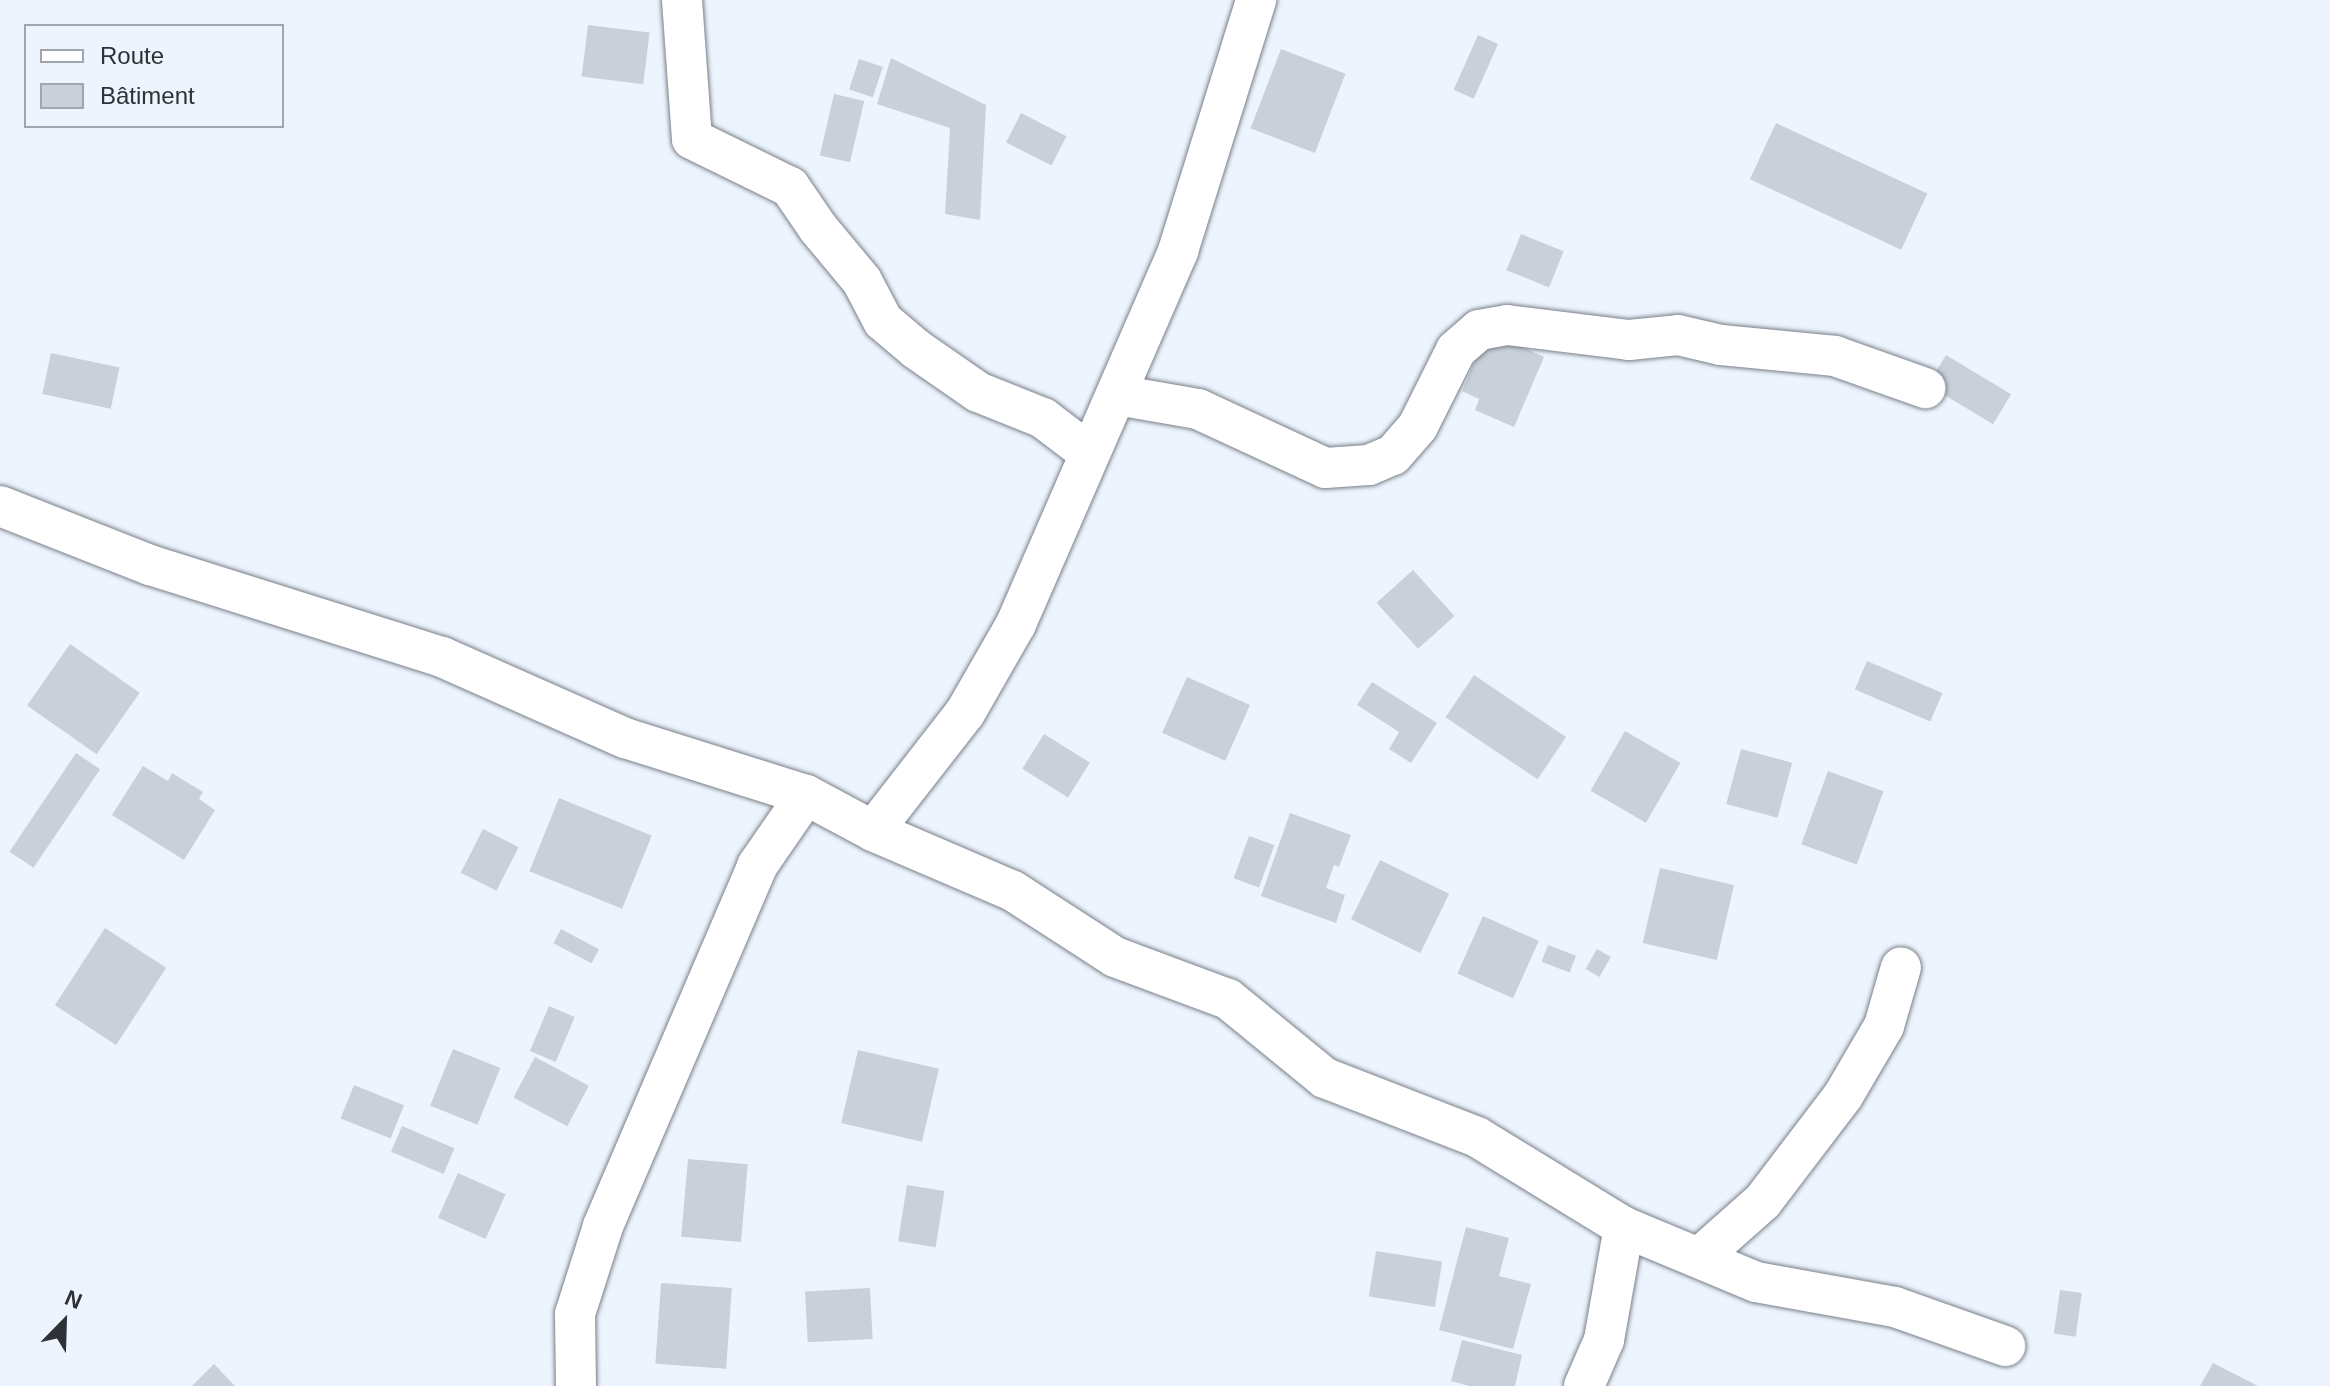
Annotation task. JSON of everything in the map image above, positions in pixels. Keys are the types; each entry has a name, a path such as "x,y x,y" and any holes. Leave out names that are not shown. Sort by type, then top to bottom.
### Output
{"street":[{"path":"682,0 692,139 790,187 818,228 862,281 883,321 916,349 978,392 1043,418 1089,453"},
{"path":"873,831 965,713 1016,624 1178,251 1256,0"},
{"path":"1117,395 1198,409 1325,468 1369,465 1393,455 1418,426 1456,350 1479,330 1507,325 1629,340 1678,335 1721,345 1835,356 1925,388"},
{"path":"0,506 150,565 442,657 625,738 806,795 873,831 1013,891 1115,957 1228,999 1325,1078 1477,1137 1624,1227 1756,1282 1895,1307 2005,1346"},
{"path":"576,1386 575,1314 603,1226 757,866 806,795"},
{"path":"1700,1257 1763,1201 1843,1096 1884,1026 1901,967"},
{"path":"1584,1386 1604,1340 1624,1227"}],"building":[{"path":"588,25 650,33 643,84 582,77"},
{"path":"1478,35 1498,44 1474,99 1454,90"},
{"path":"1281,49 1345,74 1315,153 1251,128"},
{"path":"891,58 986,105 980,220 945,214 950,128 877,104"},
{"path":"859,59 883,67 873,97 849,89"},
{"path":"834,94 864,101 850,162 820,155"},
{"path":"1021,113 1066,136 1051,166 1006,142"},
{"path":"1776,123 1927,194 1901,250 1750,179"},
{"path":"1521,234 1564,251 1549,287 1506,270"},
{"path":"1505,339 1544,357 1514,427 1475,410 1479,399 1462,391 1484,340 1501,347"},
{"path":"51,353 119,368 111,409 42,394"},
{"path":"1946,355 2011,394 1993,424 1928,385"},
{"path":"1413,570 1454,616 1418,649 1377,603"},
{"path":"70,644 140,693 97,754 27,705"},
{"path":"1867,661 1942,693 1930,722 1855,690"},
{"path":"1474,675 1566,737 1538,779 1445,717"},
{"path":"1187,677 1250,705 1225,761 1162,733"},
{"path":"1372,682 1437,723 1411,763 1389,749 1399,732 1357,705"},
{"path":"1625,731 1680,763 1646,823 1590,791"},
{"path":"1044,734 1090,763 1068,797 1022,769"},
{"path":"1741,749 1792,763 1777,818 1726,804"},
{"path":"76,753 100,769 33,868 9,852"},
{"path":"143,766 168,781 172,773 203,792 199,799 215,810 184,860 112,815"},
{"path":"1828,771 1883,791 1857,864 1801,844"},
{"path":"559,798 652,835 622,909 529,871"},
{"path":"1290,813 1351,835 1339,867 1334,865 1326,888 1345,895 1336,923 1261,896"},
{"path":"483,829 519,847 496,891 461,873"},
{"path":"1249,836 1274,845 1259,888 1234,878"},
{"path":"1380,860 1449,894 1420,953 1351,919"},
{"path":"1660,868 1734,885 1717,960 1643,943"},
{"path":"1483,916 1539,941 1513,998 1457,974"},
{"path":"105,928 166,968 116,1045 55,1005"},
{"path":"561,929 599,949 591,963 553,943"},
{"path":"1548,945 1576,956 1570,973 1542,962"},
{"path":"1597,949 1611,957 1599,977 1586,969"},
{"path":"549,1006 575,1017 556,1062 530,1051"},
{"path":"453,1049 500,1068 477,1125 430,1106"},
{"path":"858,1050 939,1069 922,1142 841,1123"},
{"path":"535,1057 589,1086 567,1126 513,1098"},
{"path":"354,1085 404,1105 391,1139 341,1118"},
{"path":"402,1126 454,1148 444,1174 391,1152"},
{"path":"688,1159 748,1164 741,1242 681,1237"},
{"path":"458,1173 506,1194 486,1239 438,1218"},
{"path":"907,1185 945,1191 936,1247 898,1241"},
{"path":"1466,1227 1509,1238 1499,1276 1531,1284 1513,1349 1439,1330"},
{"path":"1376,1251 1442,1261 1435,1307 1369,1296"},
{"path":"661,1283 732,1288 726,1369 655,1364"},
{"path":"870,1288 873,1339 808,1342 805,1291"},
{"path":"2060,1290 2082,1293 2076,1337 2054,1334"},
{"path":"1462,1340 1522,1355 1515,1386 1469,1386 1451,1381"},
{"path":"2213,1363 2258,1386 2200,1386"},
{"path":"214,1364 235,1386 192,1386"}]}
